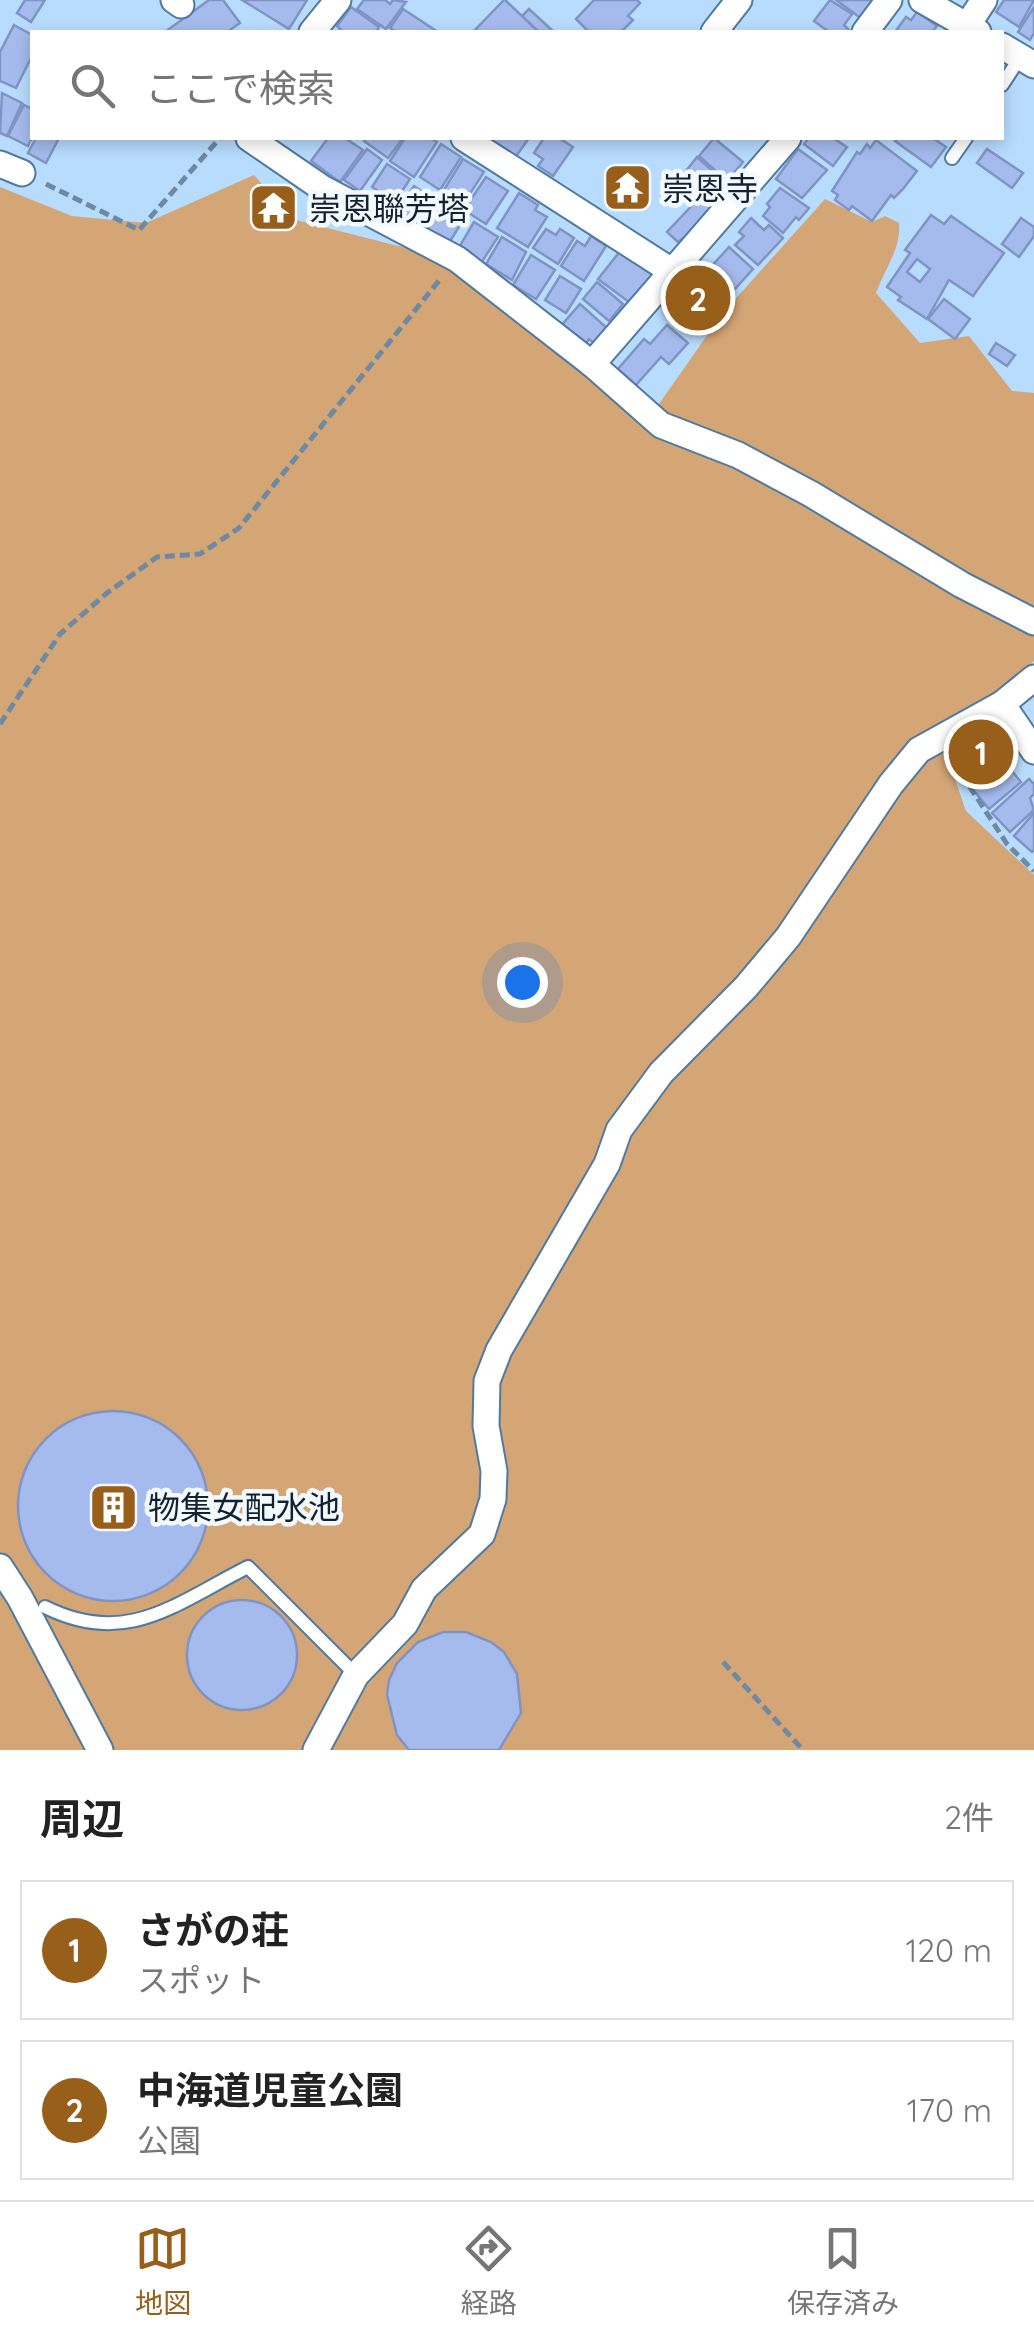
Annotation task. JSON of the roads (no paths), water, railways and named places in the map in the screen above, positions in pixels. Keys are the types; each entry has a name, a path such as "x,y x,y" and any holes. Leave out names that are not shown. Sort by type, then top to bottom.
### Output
{"street":[{"path":"314,30 338,0"},
{"path":"716,30 739,0"},
{"path":"867,30 890,0"},
{"path":"922,0 972,29 984,0"},
{"path":"253,140 322,188 457,260 592,364 661,425 738,455 962,585 1034,622"},
{"path":"467,140 673,272"},
{"path":"592,364 786,140"},
{"path":"316,1750 356,1675 405,1624 424,1590 482,1534 493,1499 494,1472 486,1426 487,1381 499,1350 606,1164 620,1130 662,1074 788,937 891,784 919,750 1002,704 1034,678"},
{"path":"1002,704 1034,751"},
{"path":"0,1567 100,1750"},
{"path":"20,1598 45,1607"}],"lane":[{"path":"1004,82 1019,56"},
{"path":"952,158 965,140"},
{"path":"45,1607 106,1626 153,1618 248,1567 356,1675"}],"place":[{"name":"崇恩寺","path":"627,188"},
{"name":"崇恩聯芳塔","path":"274,208"},
{"name":"中海道児童公園","path":"698,298"},
{"name":"さがの荘","path":"981,752"},
{"name":"物集女配水池","path":"113,1507"}]}
